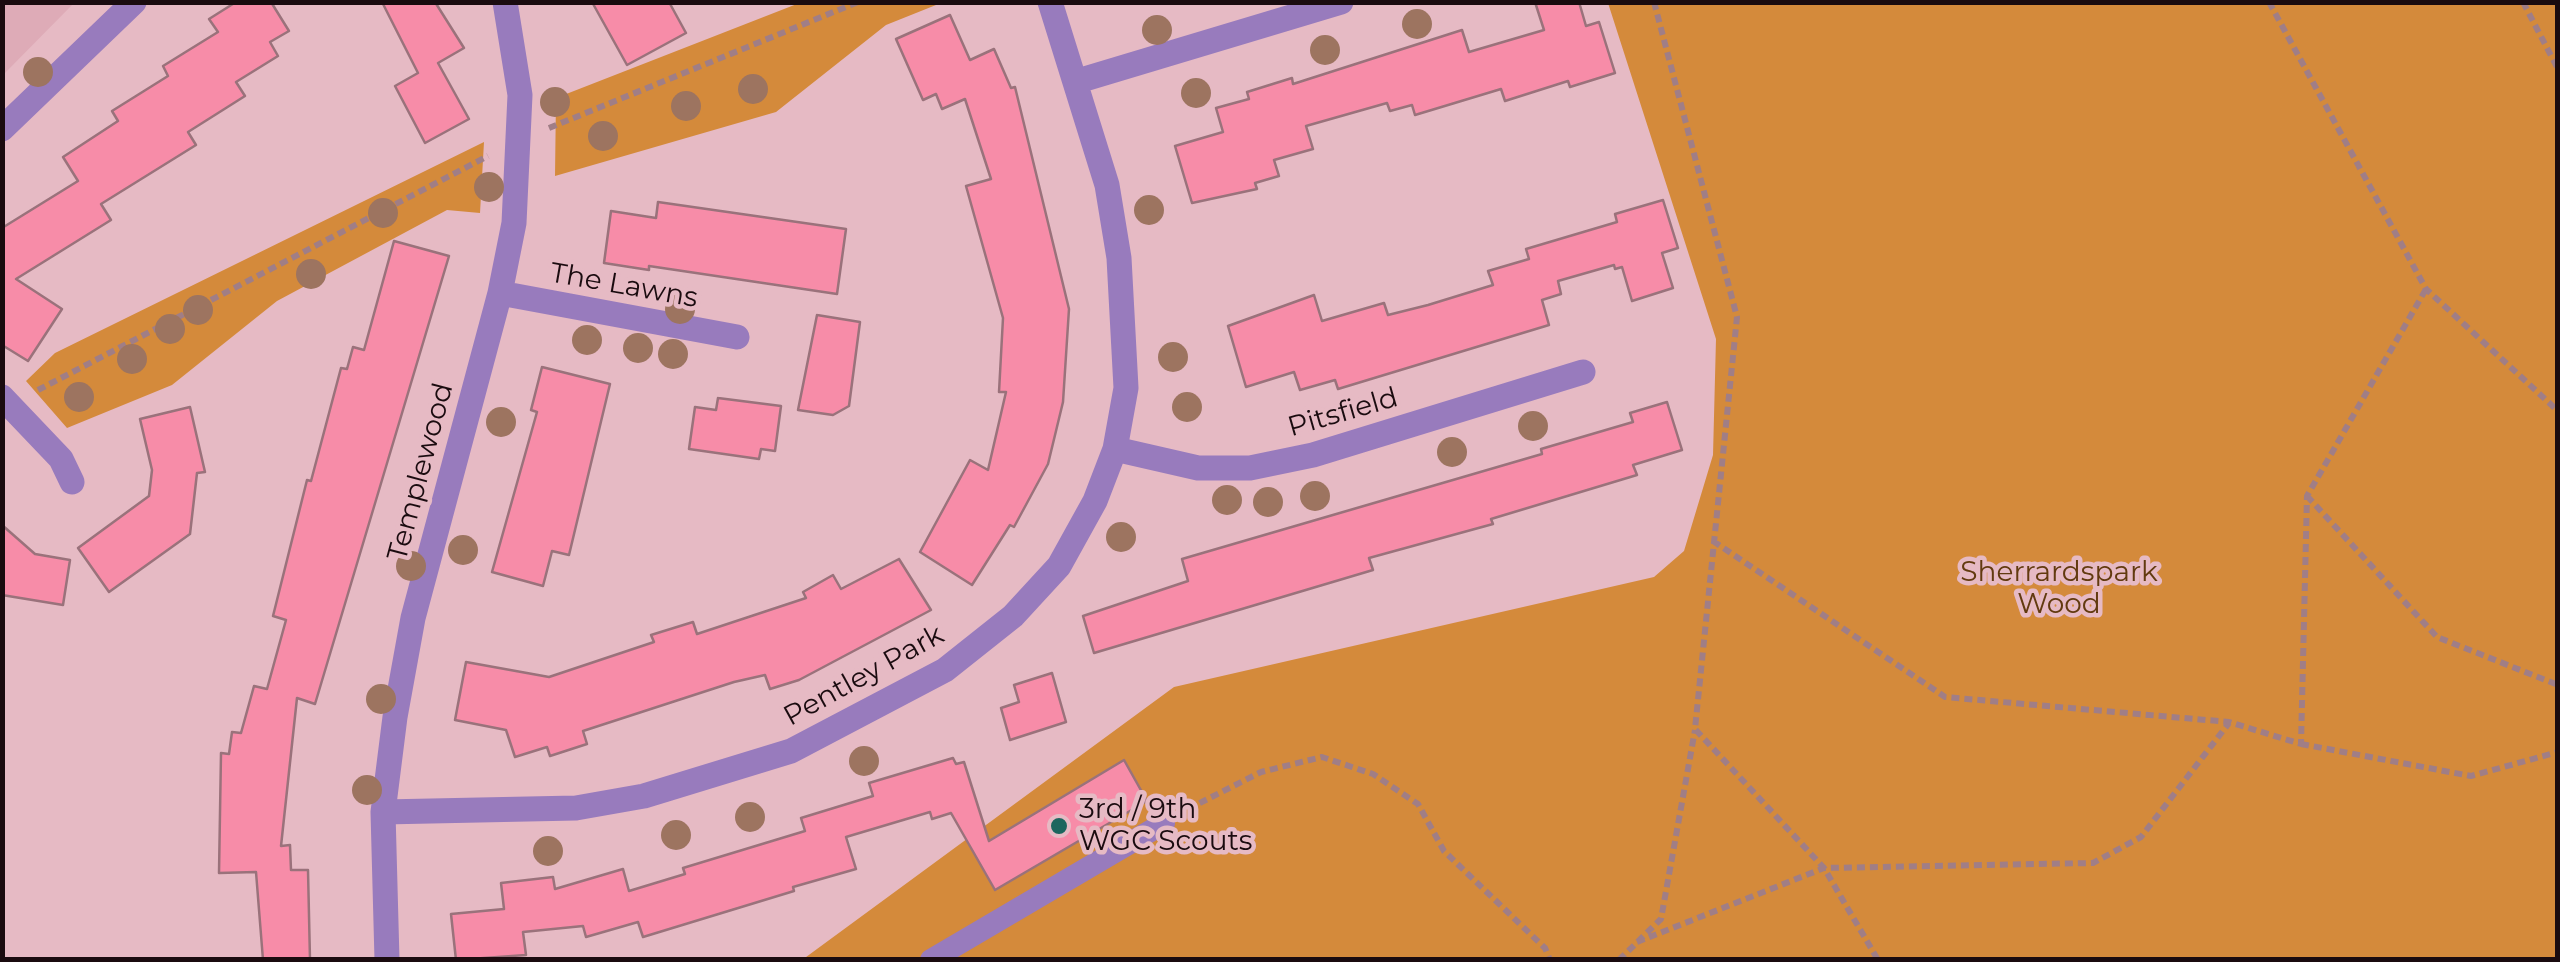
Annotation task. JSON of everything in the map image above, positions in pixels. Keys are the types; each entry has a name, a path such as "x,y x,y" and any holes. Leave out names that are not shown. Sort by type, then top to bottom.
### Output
{"street":[{"path":"2,129 134,2"},
{"name":"Templewood","path":"386,960 383,812 412,618 500,293 514,223 520,95 505,2"},
{"name":"Pentley Park","path":"383,812 576,808 644,796 791,751 862,718 945,670 1014,616 1059,566 1095,501 1115,449 1126,388 1120,258 1107,185 1078,81 1050,2"},
{"path":"1078,81 1341,2"},
{"name":"The Lawns","path":"500,293 737,337"},
{"name":"Pitsfield","path":"1115,449 1198,468 1250,468 1313,455 1583,372"},
{"path":"7,401 61,459 72,482"}],"lane":[{"path":"931,960 1164,823"}],"path":[{"path":"7,401 519,140 858,2"},
{"path":"1619,960 1661,919 1695,729 1736,317 1654,2"},
{"path":"2269,2 2426,289 2558,411"},
{"path":"2523,2 2558,69"},
{"path":"2301,744 2307,496 2426,289"},
{"path":"2307,496 2438,637 2558,684"},
{"path":"1713,541 1945,697 2230,722 2301,744 2471,776 2558,752"},
{"path":"1637,942 1824,868 2093,863 2142,837 2230,722"},
{"path":"1695,729 1824,868 1878,960"},
{"path":"1164,823 1260,772 1322,757 1373,774 1418,804 1444,851 1545,948 1550,960"}],"shaded area":[{"path":"2,3 74,3 3,75"}],"green space":[{"path":"802,2 941,3 886,25 776,112 555,176 556,98"},
{"name":"Sherrardspark Wood","path":"1608,3 2557,3 2557,959 802,960 1174,687 1654,577 1684,551 1713,455 1716,339"},
{"path":"484,142 480,213 447,210 277,301 172,385 67,428 26,381 55,353"}],"building":[{"path":"236,2 271,2 289,31 270,42 278,56 236,82 245,96 188,132 196,145 101,204 111,220 16,279 62,309 28,361 2,345 2,228 78,181 63,157 118,121 112,111 168,76 163,66 218,32 209,19"},
{"path":"382,2 435,2 464,48 438,63 469,119 425,143 395,86 418,73"},
{"path":"592,2 669,2 686,33 627,65"},
{"path":"1535,2 1579,2 1586,26 1599,22 1615,73 1570,87 1568,81 1505,101 1501,89 1415,115 1412,105 1390,111 1387,103 1306,126 1313,149 1274,160 1279,176 1255,183 1257,189 1192,203 1175,146 1223,132 1216,108 1249,99 1247,92 1292,78 1293,84 1462,30 1469,52 1544,30"},
{"path":"950,15 970,60 994,49 1011,88 1015,87 1069,309 1063,402 1048,464 1014,527 1010,525 972,585 920,552 970,460 988,470 1006,392 999,392 1003,318 966,186 991,179 965,99 942,109 936,94 923,100 896,39"},
{"path":"1663,200 1678,248 1662,253 1673,288 1632,301 1622,267 1615,269 1614,265 1558,281 1561,294 1542,300 1549,325 1338,389 1335,380 1300,390 1294,372 1246,387 1228,326 1314,295 1322,321 1384,303 1388,315 1428,305 1493,285 1488,271 1529,259 1526,249 1617,222 1615,214"},
{"path":"658,202 846,229 837,294 604,263 611,211 656,218"},
{"path":"394,241 449,256 315,704 297,698 281,846 290,845 291,870 308,870 310,960 263,960 256,872 219,873 221,753 229,754 232,732 241,733 254,686 267,689 286,620 273,616 307,480 311,481 341,368 347,369 353,347 364,350"},
{"path":"817,315 860,322 849,406 833,415 798,410"},
{"path":"542,367 610,384 569,555 552,551 543,586 492,572 537,412 531,410"},
{"path":"718,398 781,406 775,451 761,449 759,459 689,449 695,407 716,410"},
{"path":"1667,402 1682,450 1633,465 1637,475 1491,519 1493,524 1369,558 1373,570 1094,653 1083,616 1188,581 1182,559 1542,454 1541,449 1633,422 1630,413"},
{"path":"190,407 205,472 197,473 190,534 109,592 78,548 149,496 152,470 140,419"},
{"path":"2,525 35,554 70,560 63,605 2,595"},
{"path":"899,559 931,610 799,680 770,689 765,675 734,682 583,731 587,744 550,756 547,747 515,757 506,730 455,720 466,662 549,677 654,642 651,635 693,622 697,634 806,598 803,592 833,575 841,589"},
{"path":"1052,673 1066,722 1010,740 1001,708 1019,702 1014,685"},
{"path":"953,758 956,764 964,762 989,841 1124,760 1147,801 995,890 951,813 932,819 930,812 846,837 856,869 793,887 794,891 643,937 638,922 586,937 583,926 523,932 526,955 456,960 451,914 504,909 501,883 553,877 555,889 623,869 629,891 685,874 683,868 805,831 801,818 873,796 869,783"}],"place":[{"name":"3rd / 9th WGC Scouts","path":"1059,826"}]}
